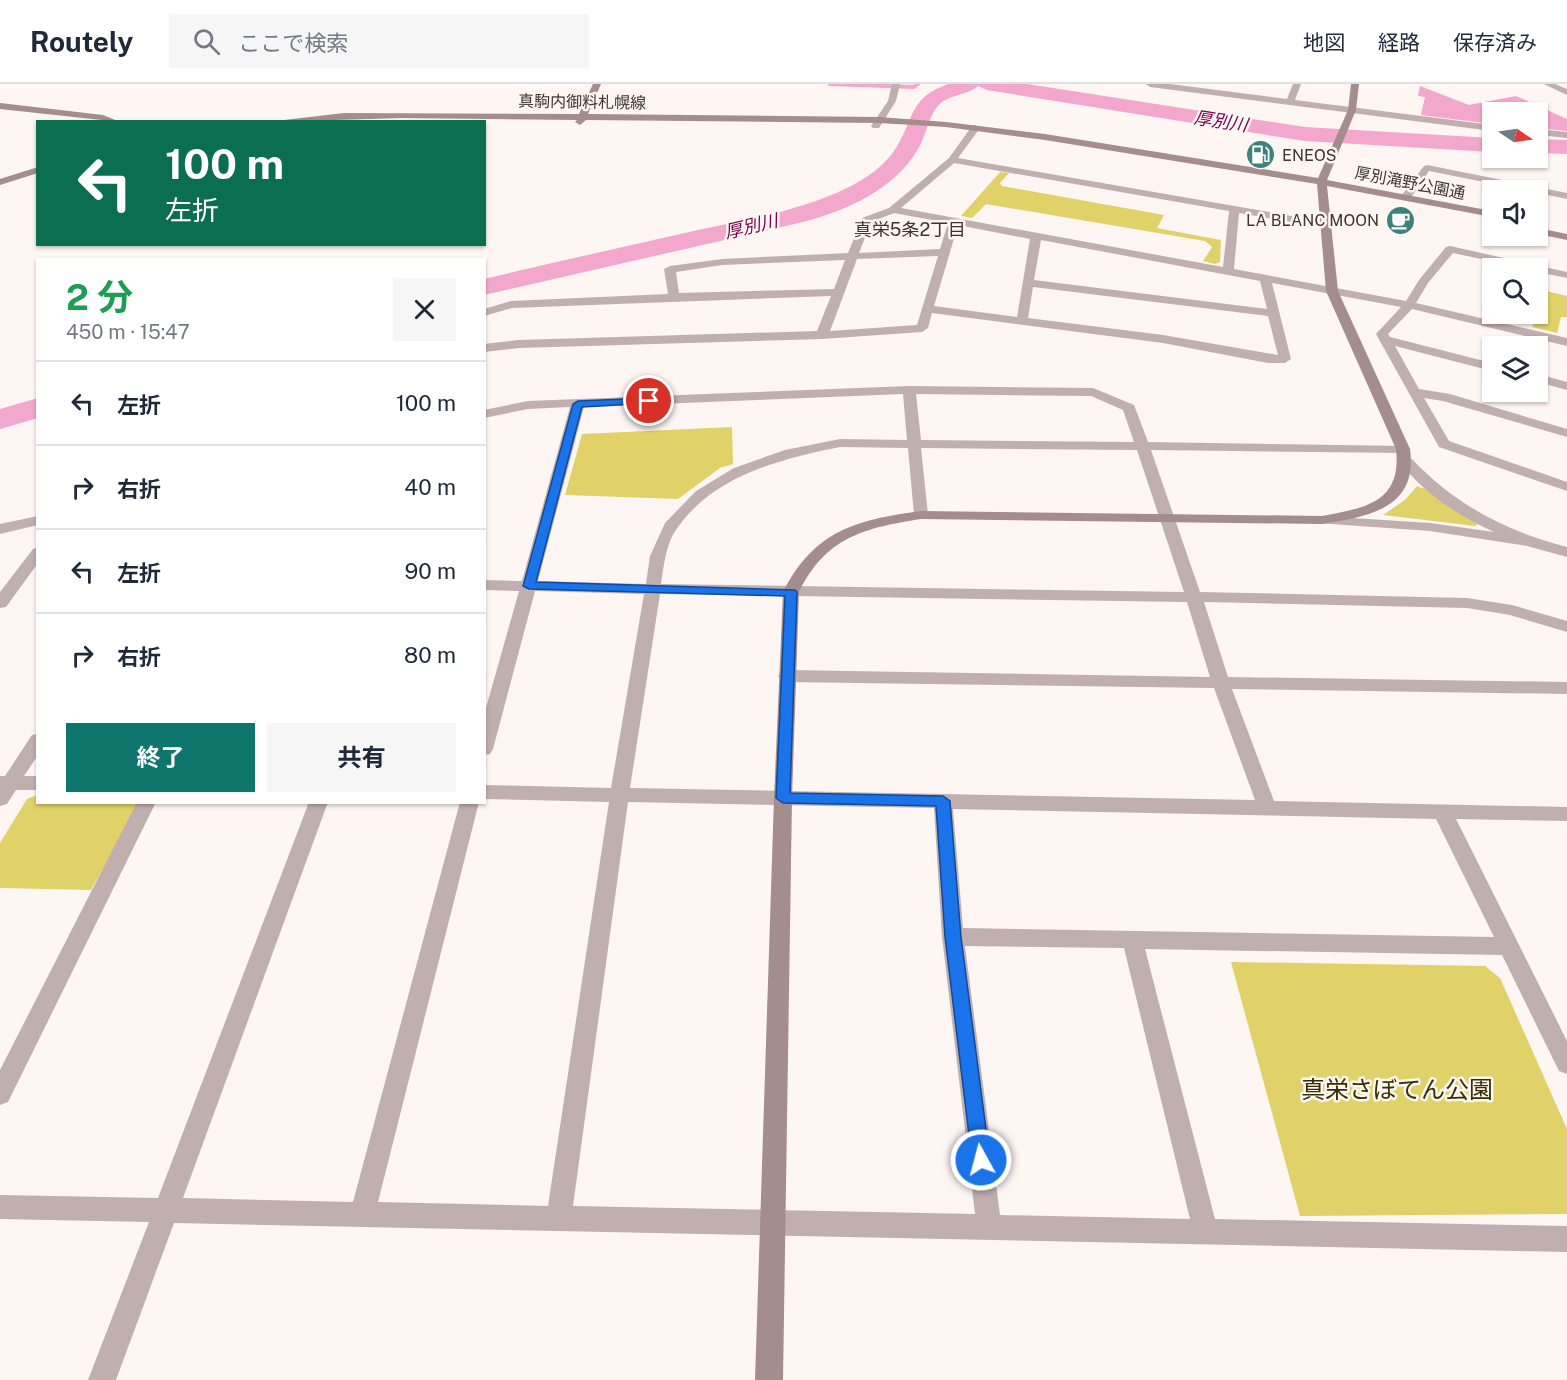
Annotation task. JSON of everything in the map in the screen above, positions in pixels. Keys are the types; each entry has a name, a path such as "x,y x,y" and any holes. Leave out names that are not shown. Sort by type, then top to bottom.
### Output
{"street":[{"path":"581,119 597,84"},
{"path":"1153,84 1482,127"},
{"path":"1220,93 1225,84"},
{"path":"1290,102 1297,84"},
{"path":"1355,84 1352,110 1322,185 1332,291 1405,456 1424,483 1460,508 1528,542"},
{"path":"1548,84 1567,92"},
{"path":"877,123 896,88"},
{"path":"0,106 92,116 108,120"},
{"name":"真駒内御料札幌線","path":"295,120 402,114 893,123 975,130 1322,185"},
{"name":"真駒内御料札幌線","path":"486,120 581,119"},
{"path":"822,335 866,220 893,210 952,160 975,130"},
{"path":"1548,133 1567,135"},
{"path":"952,160 1326,225"},
{"path":"1406,197 1426,168 1567,196"},
{"path":"0,182 36,171"},
{"path":"0,189 36,178"},
{"name":"厚別滝野公園通","path":"1322,185 1406,197 1482,212"},
{"name":"厚別滝野公園通","path":"1322,185 1482,219"},
{"path":"1228,272 1234,208"},
{"path":"893,210 1409,305 1567,342"},
{"path":"486,348 519,344 822,335 922,328 954,221"},
{"path":"1548,226 1567,230"},
{"path":"1548,233 1567,237"},
{"path":"1022,321 1036,237"},
{"path":"1489,258 1450,249 1423,282 1409,305 1382,334 1444,444 1567,487"},
{"path":"674,297 670,268 722,262 944,252"},
{"path":"1548,271 1567,275"},
{"path":"929,309 1163,339 1268,359 1285,359 1265,279"},
{"path":"1029,283 1273,313"},
{"path":"486,312 512,305 837,292"},
{"path":"1386,340 1482,364"},
{"path":"1548,381 1567,386"},
{"path":"909,390 921,515"},
{"path":"486,414 528,405 909,390 1093,392 1129,408 1169,518 1221,683 1267,808"},
{"path":"1414,392 1445,397 1567,433"},
{"path":"486,742 578,404"},
{"path":"559,1219 620,795 658,556 670,526 701,494 739,471 790,453 840,443 1142,446 1405,456"},
{"path":"1322,520 1370,510 1390,498 1404,480 1405,456"},
{"path":"769,1380 783,798 791,592 801,573 818,550 848,532 896,518 921,515 1322,520 1430,527 1528,542 1567,552"},
{"path":"0,529 36,520"},
{"path":"0,603 36,555"},
{"path":"486,585 1467,603 1512,610 1567,627"},
{"path":"787,676 1567,688"},
{"path":"0,800 5,783 36,743"},
{"path":"5,783 36,783"},
{"path":"486,792 1567,814"},
{"path":"943,801 953,937 989,1227"},
{"path":"0,1094 146,804"},
{"path":"102,1380 318,804"},
{"path":"362,1215 469,804"},
{"path":"1442,811 1567,1064"},
{"path":"953,937 1508,946"},
{"path":"1132,940 1206,1232"},
{"path":"0,1207 1567,1239"}],"green space":[{"path":"1000,172 1009,173 1000,183 1002,186 1164,215 1157,228 1221,240 1220,262 1215,264 1203,261 1212,247 1205,241 986,204 972,218 961,216"},
{"path":"1548,291 1567,296 1567,317 1561,317 1557,333 1532,327 1533,324 1548,324"},
{"path":"732,427 733,464 720,468 678,499 565,495 582,434"},
{"path":"1417,486 1478,524 1475,526 1383,515 1405,500"},
{"path":"36,795 36,804 139,805 91,890 0,888 0,843 27,799"},
{"name":"真栄さぼてん公園","path":"1231,962 1485,966 1500,978 1567,1129 1567,1214 1300,1216"}],"shaded area":[{"path":"1420,86 1469,105 1482,103 1482,123 1421,115 1425,97 1418,96"},
{"path":"1516,96 1529,102 1485,102"},
{"path":"1548,110 1567,119 1567,131 1548,129"}],"waterway":[{"path":"830,84 914,87 918,84"},
{"name":"厚別川","path":"486,287 803,214 842,199 878,180 898,161 908,147 931,100 969,84"},
{"name":"厚別川","path":"987,84 1305,134 1482,144"},
{"name":"厚別川","path":"1548,146 1567,147"},
{"name":"厚別川","path":"0,419 36,408"}],"place":[{"name":"ENEOS","path":"1261,155"},
{"name":"LA BLANC MOON","path":"1400,220"}],"district":[{"name":"真栄5条2丁目","path":"910,229"}],"route":[{"path":"649,401 578,404 529,586 791,592 783,798 943,801 953,937 981,1160"}]}
